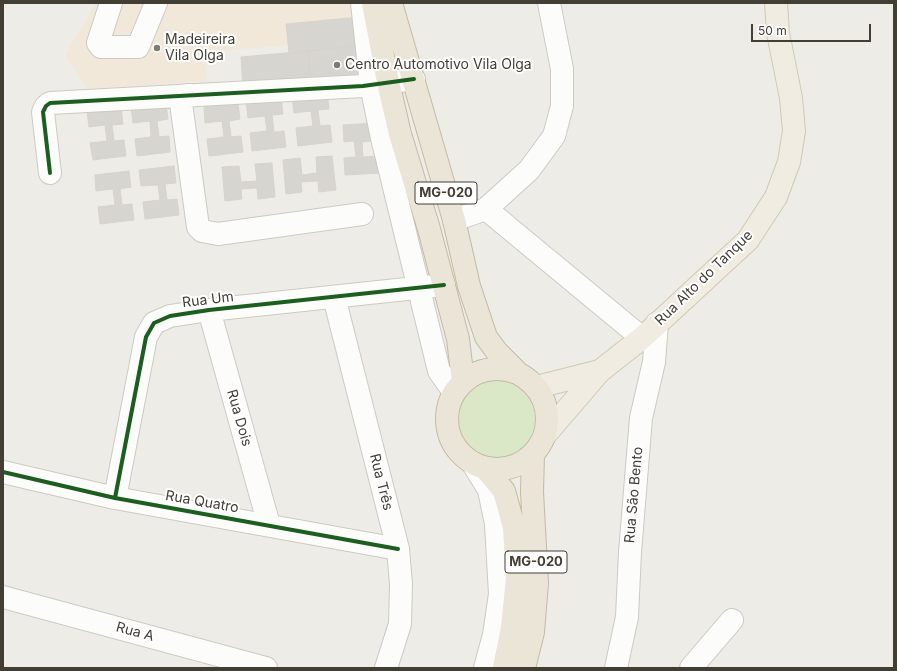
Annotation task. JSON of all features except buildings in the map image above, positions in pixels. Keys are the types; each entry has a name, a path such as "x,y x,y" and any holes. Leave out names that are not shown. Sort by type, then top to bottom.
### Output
{"highway":[{"name":"MG-020","path":"373,3 379,83 400,134 444,285 458,339 459,386 447,411 448,432 457,450 479,466 504,491 514,528 517,578 512,628 504,668"},
{"name":"MG-020","path":"392,3 414,78 426,129 454,220 469,286 486,337 497,352 517,372 537,387 547,410 545,434 533,455 519,465 502,469 479,466"},
{"name":"MG-020","path":"459,386 480,371 499,368 517,372"},
{"name":"MG-020","path":"524,668 533,632 537,583 532,492 533,455"}],"main road":[{"name":"Rua Alto do Tanque","path":"545,434 600,371 650,330 748,240 776,197 789,162 794,131 791,98 778,33 776,3"},
{"name":"Rua Alto do Tanque","path":"537,387 600,371"}],"street":[{"path":"111,3 98,42 101,47 138,47 156,3"},
{"path":"362,3 379,83 382,138 439,371 459,386"},
{"path":"454,220 486,209 529,170 554,136 562,106 562,69 548,3"},
{"path":"50,173 43,112 46,106 50,103 379,83 414,78"},
{"path":"189,95 180,96 198,227 202,231 218,234 362,214"},
{"path":"486,209 650,330"},
{"name":"Rua Um","path":"115,498 146,338 154,323 170,316 209,310 334,297 418,286 444,285"},
{"name":"Rua Três","path":"334,297 398,549 401,584 400,624 386,668"},
{"name":"Rua Dois","path":"209,310 269,525"},
{"name":"Rua São Bento","path":"616,668 627,617 630,552 641,425 654,362 650,330"},
{"path":"479,466 489,490 496,532 500,594 494,635 485,668"},
{"name":"Rua Quatro","path":"3,472 115,498 398,549"},
{"name":"Rua A","path":"3,597 266,668"},
{"path":"691,668 732,620"}],"shaded area":[{"name":"Madeireira Vila Olga","path":"96,3 357,3 359,17 286,24 288,45 205,52 207,81 88,89 65,55"}],"green space":[{"path":"496,380 511,383 524,391 532,404 535,419 532,434 524,447 511,455 496,458 481,455 468,447 460,434 457,419 460,404 468,391 481,383"}],"cycle path":[{"path":"50,173 43,112 46,106 50,103 363,86 414,79"},
{"path":"115,498 146,337 154,323 170,316 209,310 444,285"},
{"path":"3,472 115,498 398,549"}],"place":[{"name":"Madeireira Vila Olga","path":"157,48"},
{"name":"Centro Automotivo Vila Olga","path":"337,65"}]}
